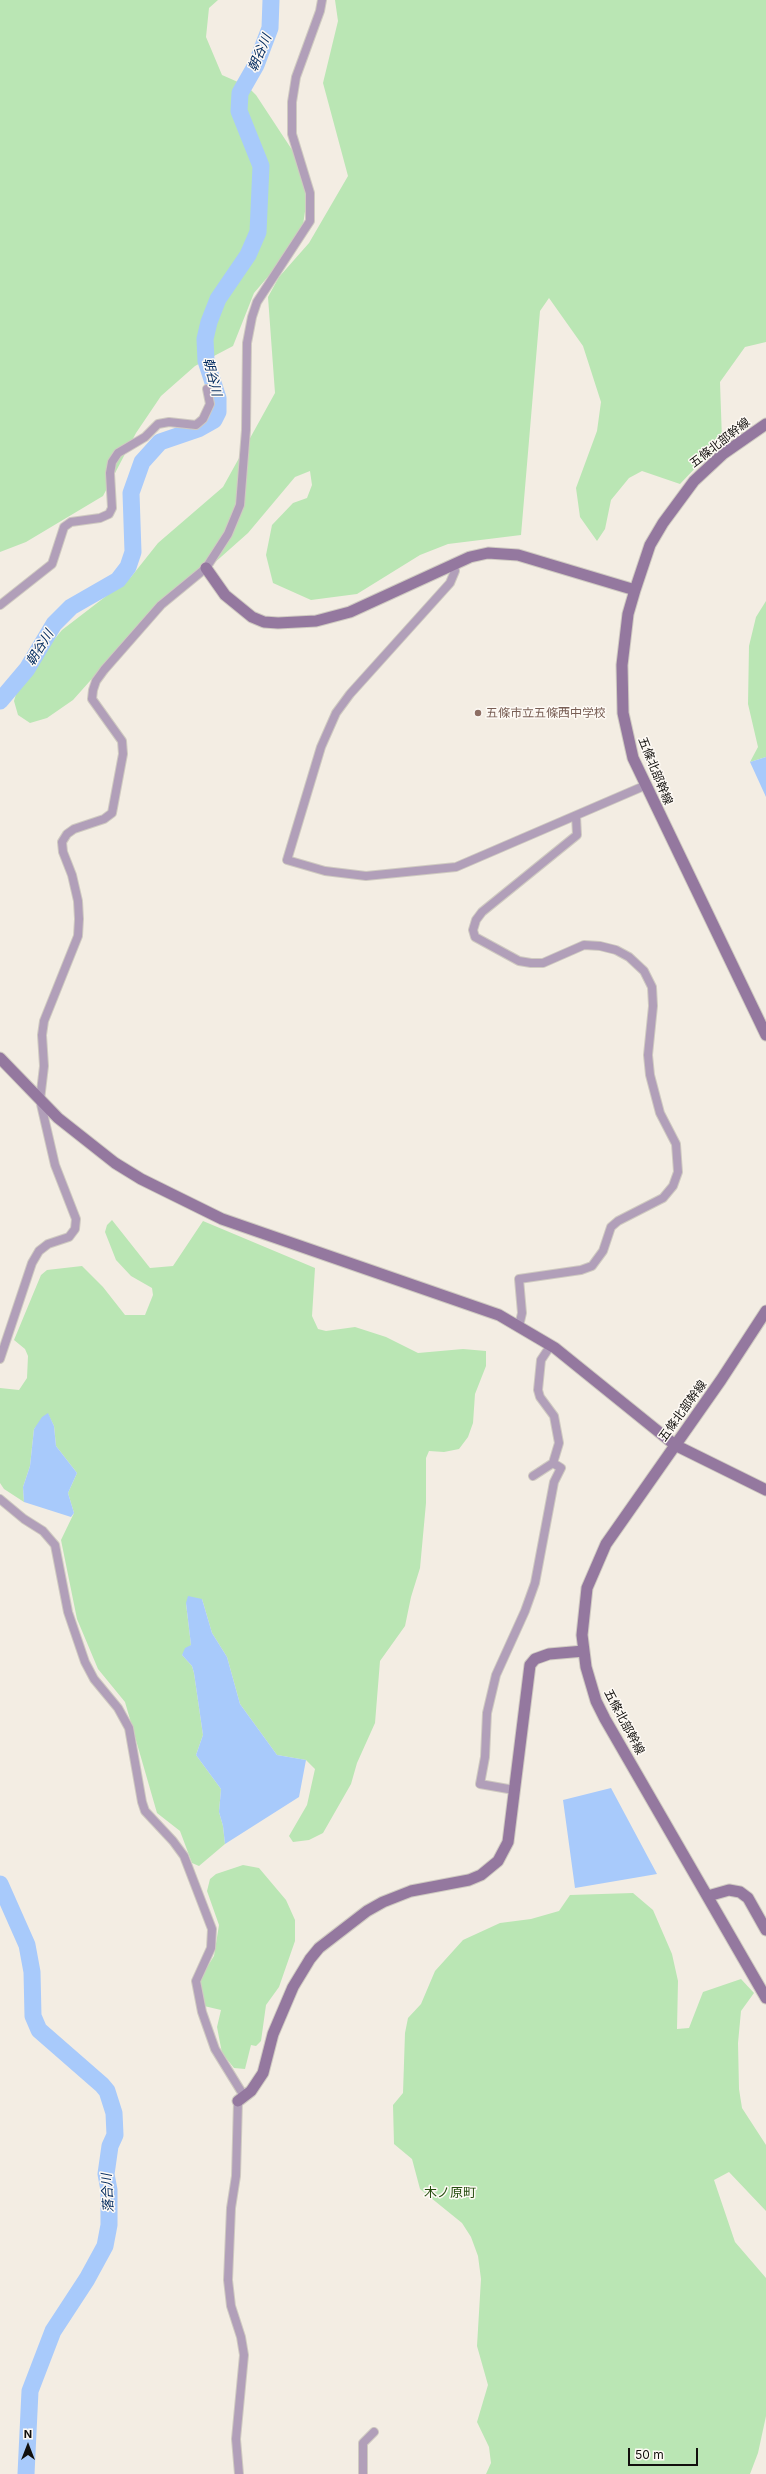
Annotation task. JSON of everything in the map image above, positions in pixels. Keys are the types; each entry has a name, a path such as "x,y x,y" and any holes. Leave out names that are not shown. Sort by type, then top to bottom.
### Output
{"street":[{"path":"0,1359 5,1349 32,1263 39,1251 48,1244 69,1237 75,1229 76,1219 56,1165 40,1100 44,1066 42,1035 44,1022 78,936 78,900 72,875 63,852 62,842 67,834 74,829 104,819 112,813 122,754 122,741 92,699 92,690 104,670 161,605 206,568 228,534 240,505 246,430 247,343 252,317 260,296 310,221 310,193 292,134 292,102 296,77 320,11 322,0"},
{"path":"0,604 52,564 64,527 75,521 100,518 109,514 112,508 110,473 112,462 118,453 145,437 158,424 169,422 196,425 203,419 210,404 207,389"},
{"name":"五條北部幹線","path":"766,424 723,454 694,481 676,502 650,545 635,590 624,642 622,690 626,734 633,758 644,786 766,1035"},
{"path":"206,568 225,595 252,617 264,622 278,623 316,620 350,612 479,554 508,553 635,590"},
{"path":"454,564 455,571 450,583 354,689 336,713 321,747 287,860 338,873 366,876 439,870 456,867 480,858 644,786"},
{"path":"520,1326 522,1313 519,1279 581,1270 592,1266 603,1251 611,1227 618,1221 663,1198 673,1186 678,1172 676,1144 660,1113 650,1075 648,1055 652,993 644,971 629,957 616,950 600,946 584,946 543,963 531,963 519,961 475,937 473,930 476,920 482,912 577,835 576,816"},
{"path":"0,1058 58,1118 115,1163 147,1183 192,1206 222,1219 473,1304 520,1326 551,1345 674,1445 766,1490"},
{"name":"五條北部幹線","path":"766,1311 721,1380 606,1544 592,1572 582,1620 584,1651 590,1683 605,1719 766,1998"},
{"path":"533,1476 553,1464 559,1443 557,1427 538,1390 541,1360 551,1345"},
{"path":"514,1790 480,1784 484,1757 487,1713 496,1675 525,1611 534,1583 554,1482 561,1468 553,1464"},
{"path":"0,1499 24,1519 43,1531 56,1545 68,1612 85,1662 94,1679 118,1708 129,1728 142,1802 145,1811 173,1840 184,1856 212,1929 211,1948 196,1981 202,2012 215,2049 241,2098 236,2176 231,2208 228,2280 231,2306 241,2337 244,2355 236,2439 239,2474"},
{"path":"241,2098 251,2091 263,2073 273,2034 293,1987 314,1954 336,1934 383,1902 411,1891 469,1880 492,1868 504,1852 508,1842 530,1665 535,1659 549,1654 584,1651"},
{"path":"708,1896 729,1890 740,1892 748,1898 766,1930"},
{"path":"363,2474 363,2443 374,2432"}],"green space":[{"path":"0,0 218,0 209,8 206,37 222,75 247,86 256,95 302,165 307,198 303,225 289,252 254,293 233,346 195,366 161,396 136,433 103,496 26,542 0,552"},
{"path":"335,0 766,0 766,342 745,347 720,382 722,440 680,484 642,471 629,478 611,500 605,529 597,541 580,517 576,488 597,431 601,402 583,346 549,298 540,311 521,535 448,544 420,555 357,594 311,600 273,583 266,555 272,525 293,503 307,498 312,485 310,471 295,477 248,533 123,644 73,700 47,718 30,723 18,715 14,701 18,687 34,664 62,630 131,577 158,543 223,487 275,393 268,297 279,277 309,243 348,176 323,83 338,21"},
{"path":"766,601 766,757 750,762 758,747 748,704 749,646 756,617"},
{"path":"112,1220 150,1268 173,1266 203,1221 315,1268 312,1316 318,1329 326,1331 355,1327 386,1337 418,1353 463,1349 486,1351 486,1366 475,1394 473,1423 468,1437 459,1449 444,1452 429,1451 426,1458 426,1503 420,1568 411,1597 405,1626 380,1661 375,1723 357,1763 351,1784 323,1833 309,1840 293,1842 289,1836 307,1805 315,1769 306,1760 277,1755 240,1704 227,1657 212,1633 202,1599 186,1603 191,1645 182,1655 192,1666 194,1673 203,1735 196,1755 221,1789 219,1812 223,1826 225,1844 199,1866 192,1863 180,1831 157,1813 125,1702 98,1669 77,1619 61,1540 74,1513 68,1493 77,1473 56,1446 54,1426 48,1414 34,1429 30,1466 23,1487 24,1502 4,1489 0,1483 0,1388 19,1390 27,1378 28,1356 25,1349 14,1340 41,1275 47,1270 82,1266 103,1287 125,1315 145,1315 153,1295 152,1288 131,1276 116,1260 105,1232 107,1225"},
{"path":"243,1865 259,1868 286,1900 295,1920 295,1941 279,1987 266,2005 261,2041 256,2046 251,2045 245,2069 234,2068 222,2053 217,2027 221,2010 204,2006 199,1980 214,1956 219,1925 207,1891 210,1879 216,1874"},
{"path":"633,1893 653,1910 672,1954 678,1981 677,2029 689,2028 703,1992 741,1979 754,1993 741,2011 738,2043 739,2089 742,2108 766,2145 766,2211 729,2172 714,2180 735,2242 766,2278 766,2416 758,2453 750,2474 486,2474 491,2463 489,2447 477,2422 488,2385 477,2346 481,2279 478,2256 471,2237 462,2223 420,2189 412,2159 394,2144 393,2105 403,2093 405,2033 408,2018 421,2004 435,1971 463,1940 500,1923 531,1919 559,1911 570,1895"}],"water":[{"path":"766,757 766,797 750,762"},
{"path":"48,1413 54,1426 56,1446 77,1473 68,1493 74,1513 71,1517 24,1502 23,1487 30,1466 34,1429 42,1417"},
{"path":"188,1596 202,1599 212,1633 227,1657 240,1704 277,1755 306,1760 299,1797 225,1844 223,1826 219,1812 221,1789 196,1755 203,1735 194,1673 192,1666 182,1655 185,1648 191,1645 186,1603"},
{"path":"611,1788 657,1874 575,1888 563,1800"}],"waterway":[{"name":"朝谷川","path":"0,701 27,669 54,624 71,607 118,580 128,567 133,552 131,493 142,462 160,442 198,429 214,420 218,412 218,398 206,361 205,339 209,322 218,299 248,255 258,232 261,166 239,111 240,93 256,65 270,28 271,0"},
{"name":"落合川","path":"0,1884 27,1945 32,1972 33,2016 39,2030 107,2091 114,2113 115,2135 110,2146 106,2174 109,2190 109,2225 105,2246 87,2279 53,2331 30,2391 26,2474"}],"place":[{"name":"五條市立五條西中学校","path":"478,713"}],"district":[{"name":"木ノ原町","path":"450,2193"}]}
